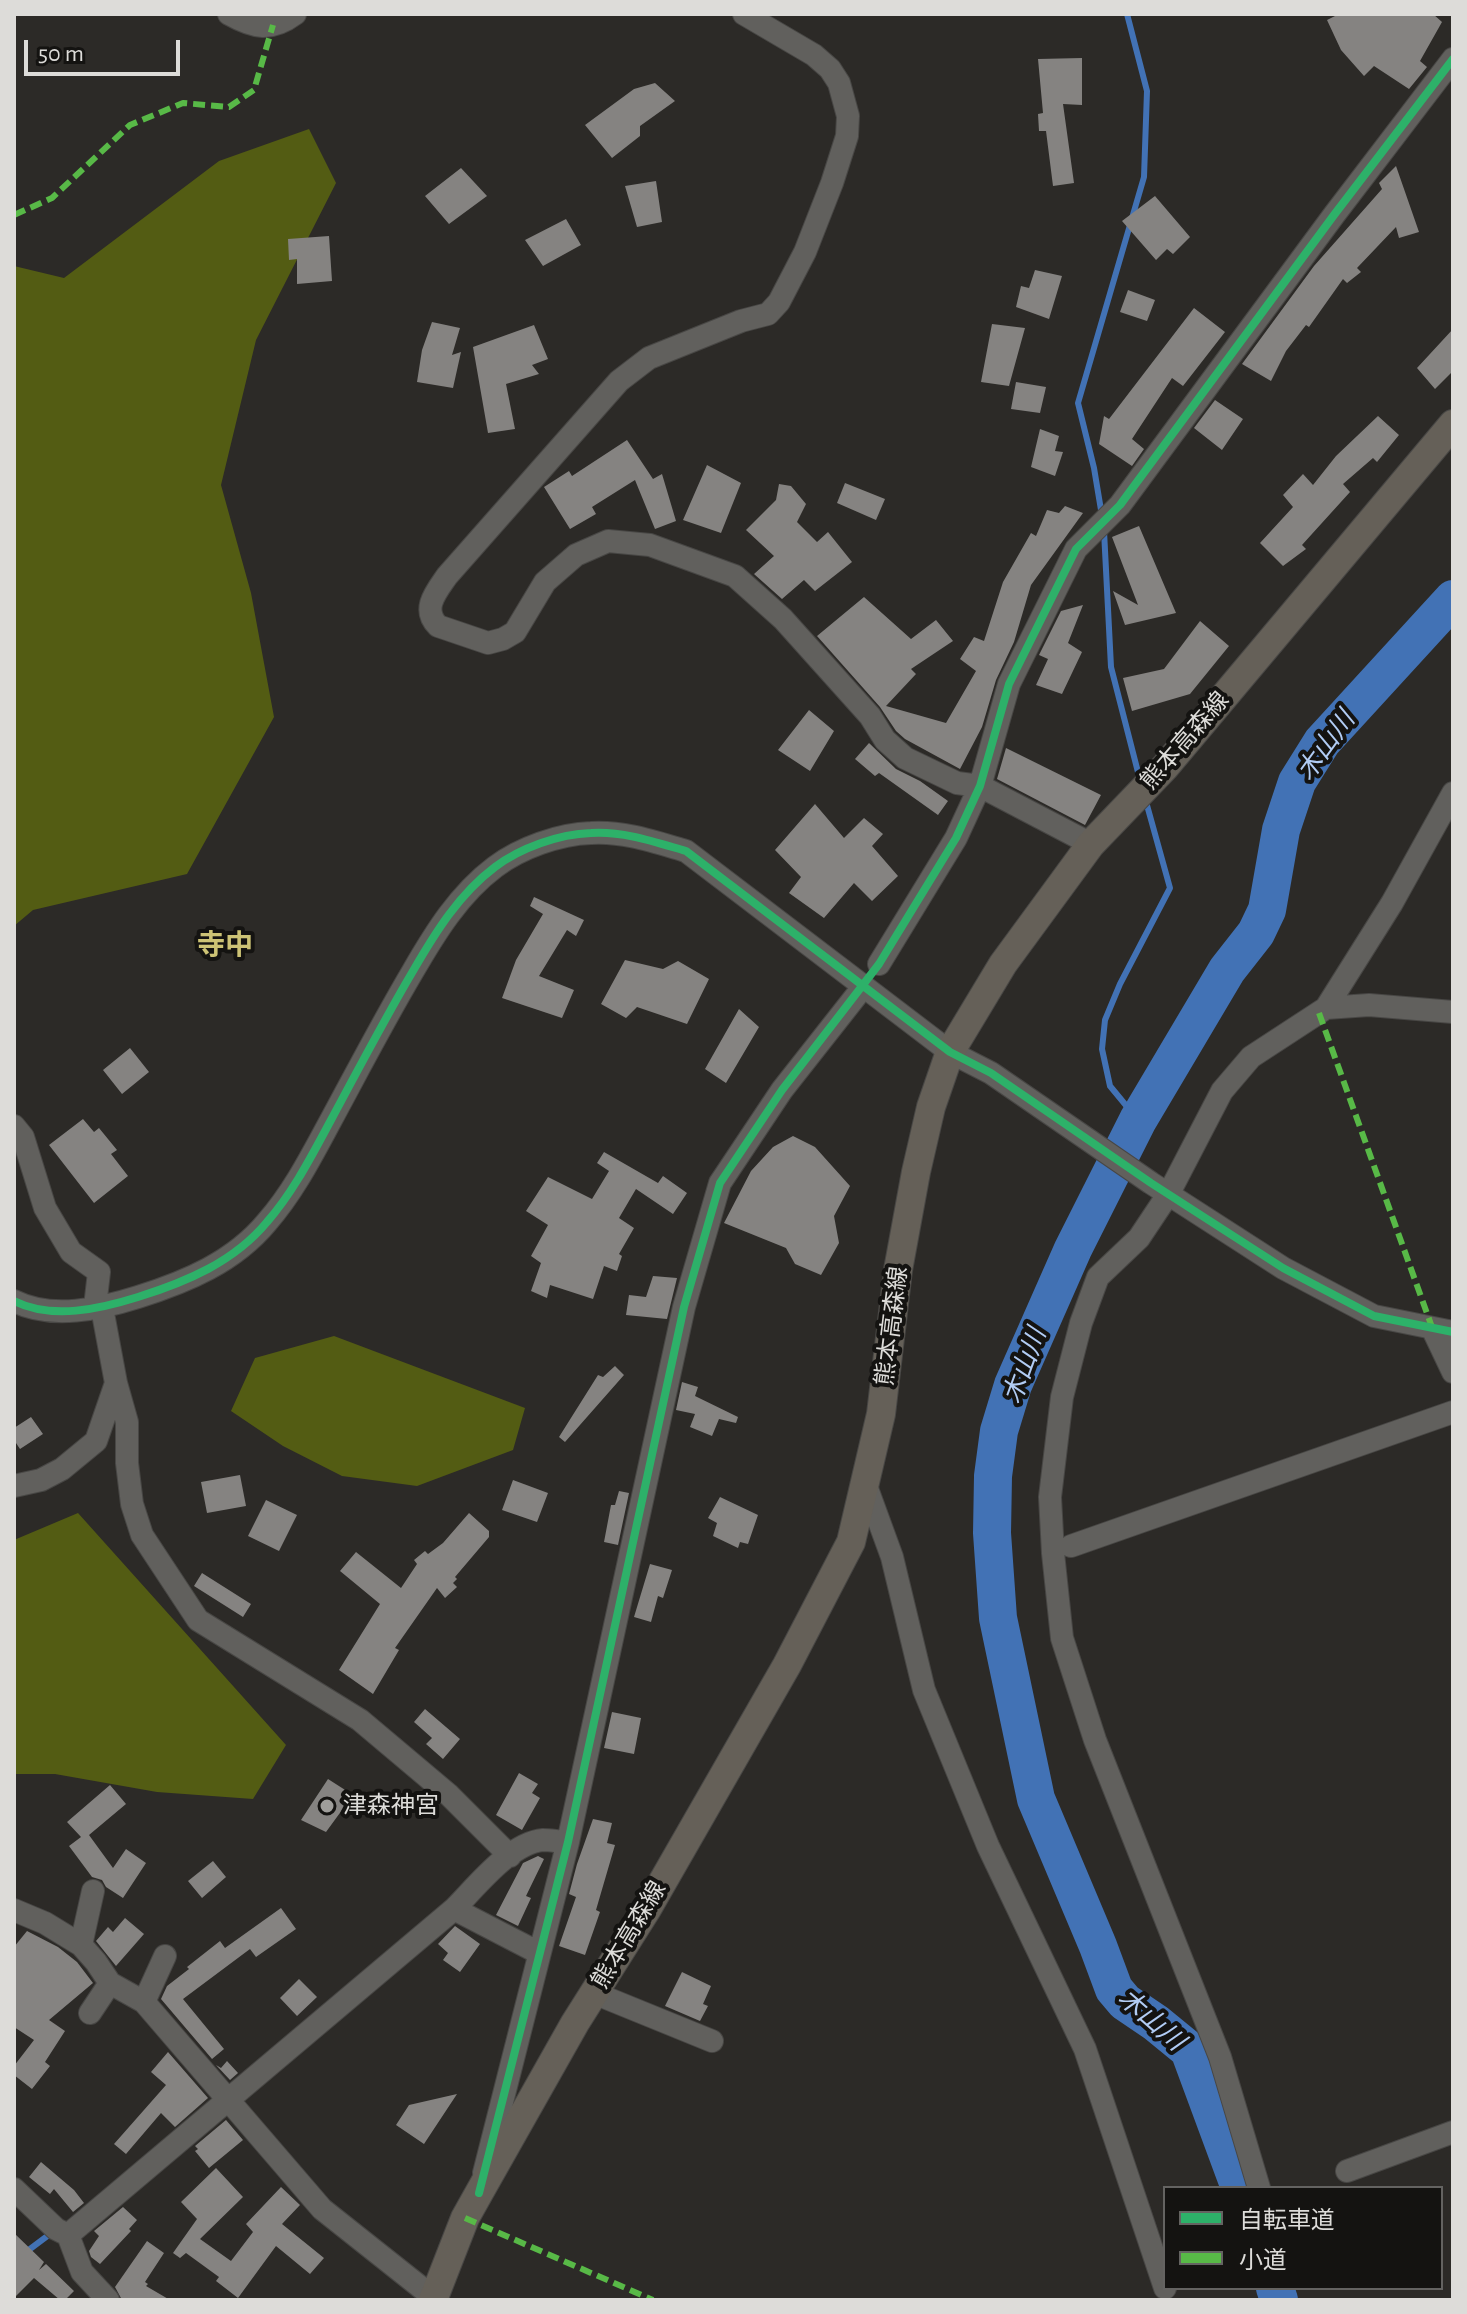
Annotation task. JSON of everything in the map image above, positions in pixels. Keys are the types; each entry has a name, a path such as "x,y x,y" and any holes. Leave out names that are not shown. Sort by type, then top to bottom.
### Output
{"main road":[{"name":"熊本高森線","path":"433,2298 465,2218 787,1665 851,1542 881,1414 898,1270 916,1172 931,1107 950,1052 1003,964 1091,844 1165,767 1453,424"}],"street":[{"path":"229,14 266,28 295,14"},
{"path":"744,14 814,55 830,69 844,95 848,116 847,136 805,252 779,302 768,314 741,321 649,358 619,381 447,576 432,598 432,620 446,629 488,643 503,639 515,632 545,582 576,555 608,541 650,545 735,576 783,619 870,716 885,740 905,758 957,783 980,786 1091,844"},
{"path":"879,964 956,838 980,786 1009,684 1076,549 1120,505 1453,59"},
{"path":"1258,2186 1220,2057 1095,1740 1062,1638 1050,1497 1061,1411 1081,1323 1098,1277 1139,1238 1160,1188 1222,1091 1241,1068 1251,1057 1326,1008 1392,903 1453,793"},
{"path":"14,1301 29,1309 102,1308 167,1288 222,1262 266,1224 295,1186 433,936 461,899 496,866 538,844 590,833 638,836 686,851 950,1052 991,1073 1283,1268 1374,1316 1443,1331 1453,1372"},
{"path":"479,2193 568,1842 684,1307 720,1183 782,1090 856,996"},
{"path":"1326,1008 1369,1005 1453,1012"},
{"path":"14,1126 23,1137 45,1208 71,1252 99,1272 96,1298 102,1308 127,1422 127,1463 132,1504 142,1535 198,1620 360,1720 449,1795 510,1856"},
{"path":"14,1486 41,1480 62,1469 96,1441 116,1383"},
{"path":"1071,1546 1453,1412"},
{"path":"865,1483 892,1557 924,1690 988,1846 1085,2049 1163,2282"},
{"path":"68,2235 454,1909 510,1856 541,1840 568,1842"},
{"path":"81,1945 93,1891"},
{"path":"454,1909 539,1953"},
{"path":"14,1910 45,1923 81,1945 110,1983 144,2002 322,2209 433,2298"},
{"path":"144,2002 165,1956"},
{"path":"90,2013 110,1983"},
{"path":"594,1993 712,2041"},
{"path":"1347,2171 1453,2132"},
{"path":"14,2189 56,2229 68,2235 82,2272 108,2300"}],"green space":[{"path":"309,129 336,183 256,340 221,485 251,593 274,717 187,874 33,910 14,926 14,266 64,278 219,161"},
{"path":"334,1336 525,1408 513,1450 417,1486 342,1476 283,1446 231,1411 255,1358"},
{"path":"78,1513 286,1745 253,1799 157,1792 55,1774 14,1774 14,1540"}],"building":[{"path":"1339,14 1433,14 1442,22 1420,61 1427,67 1409,89 1374,66 1364,76 1341,50 1327,20"},
{"path":"1082,58 1082,105 1063,104 1074,183 1053,186 1046,131 1039,131 1038,114 1043,113 1038,59"},
{"path":"655,83 675,101 640,126 640,136 612,158 585,125 634,89"},
{"path":"1396,166 1419,232 1399,238 1396,227 1357,268 1361,272 1347,283 1343,279 1309,327 1306,325 1286,351 1271,381 1242,364 1314,266 1382,189 1379,183"},
{"path":"461,168 487,196 449,224 425,196"},
{"path":"656,181 662,222 637,227 625,186"},
{"path":"1155,196 1190,237 1173,254 1167,249 1156,260 1122,221"},
{"path":"566,219 581,245 543,266 525,240"},
{"path":"329,236 332,281 297,284 297,259 289,260 288,239"},
{"path":"1035,270 1062,276 1049,319 1016,307 1021,286 1029,288"},
{"path":"1128,290 1155,300 1147,321 1120,312"},
{"path":"1194,308 1225,332 1183,386 1172,378 1132,439 1144,449 1132,466 1099,444 1104,416 1109,419"},
{"path":"432,322 460,328 452,355 461,352 453,388 417,382 422,350"},
{"path":"992,324 1025,328 1009,386 981,382"},
{"path":"534,325 548,359 532,365 539,374 506,384 515,429 488,433 473,347"},
{"path":"1453,329 1453,371 1435,389 1417,368"},
{"path":"1016,382 1046,387 1040,413 1011,409"},
{"path":"1215,400 1243,419 1222,450 1194,428"},
{"path":"1378,416 1399,435 1377,462 1373,458 1343,484 1350,492 1302,545 1306,549 1283,566 1260,543 1293,507 1283,495 1303,474 1313,485 1336,456"},
{"path":"1040,429 1059,436 1055,451 1063,452 1055,476 1031,467"},
{"path":"627,440 653,479 662,474 676,521 655,529 635,480 592,507 596,514 570,529 544,487 569,471 572,476"},
{"path":"707,465 741,483 721,533 683,520"},
{"path":"845,483 885,499 876,520 837,503"},
{"path":"779,484 791,486 806,504 797,522 817,542 828,532 852,562 815,591 804,580 782,599 754,574 774,556 746,530 776,500"},
{"path":"1065,506 1083,513 1031,585 1014,642 996,680 982,727 960,769 896,731 880,707 817,636 864,597 911,639 936,620 953,641 911,669 916,674 886,706 946,723 976,671 960,659 974,637 984,641 1003,582 1031,533 1036,536 1047,510 1059,513"},
{"path":"1139,526 1176,613 1125,625 1113,591 1138,605 1112,537"},
{"path":"1083,605 1068,643 1082,652 1062,694 1036,685 1048,659 1039,655 1061,611"},
{"path":"1200,621 1229,646 1190,694 1132,711 1123,678 1164,669"},
{"path":"809,710 834,731 810,771 778,750"},
{"path":"869,743 896,769 948,801 938,815 879,773 875,776 855,759"},
{"path":"1006,748 1101,795 1085,825 997,779"},
{"path":"815,804 844,838 864,818 883,834 872,846 898,876 872,901 854,883 824,918 789,893 801,877 775,850"},
{"path":"534,897 584,920 576,936 567,930 539,976 574,990 562,1018 502,998 516,960 543,914 530,906"},
{"path":"625,960 663,969 678,961 709,979 687,1024 637,1007 626,1018 601,1004"},
{"path":"739,1009 759,1027 726,1083 705,1069"},
{"path":"130,1048 149,1072 122,1094 103,1070"},
{"path":"83,1119 94,1132 99,1128 117,1150 111,1154 128,1176 94,1203 49,1145"},
{"path":"793,1136 815,1147 850,1186 834,1216 839,1243 821,1275 795,1264 786,1248 724,1223 751,1171 773,1147"},
{"path":"604,1152 658,1183 663,1176 687,1193 673,1214 636,1189 619,1218 634,1228 619,1254 622,1256 617,1271 604,1266 593,1299 550,1285 547,1298 531,1291 541,1263 531,1256 548,1225 526,1211 548,1177 592,1199 609,1171 597,1163"},
{"path":"653,1276 677,1278 667,1319 626,1315 629,1295 646,1297"},
{"path":"615,1366 624,1375 565,1442 559,1437 598,1375 603,1377"},
{"path":"682,1382 698,1387 695,1396 738,1417 736,1423 719,1419 712,1436 690,1427 695,1414 676,1410"},
{"path":"31,1417 43,1434 20,1449 14,1440 14,1428"},
{"path":"240,1475 246,1506 207,1513 201,1482"},
{"path":"513,1480 548,1493 537,1522 502,1510"},
{"path":"619,1491 629,1493 618,1545 604,1542 611,1505 615,1505"},
{"path":"720,1497 758,1515 748,1544 740,1542 738,1548 713,1536 717,1523 708,1518"},
{"path":"266,1500 297,1515 279,1551 248,1536"},
{"path":"469,1513 489,1531 489,1537 455,1577 457,1579 453,1583 457,1587 445,1598 437,1588 395,1648 399,1650 373,1694 339,1670 380,1604 340,1571 356,1552 401,1588 417,1564 414,1560 443,1543"},
{"path":"650,1564 672,1570 663,1598 658,1596 651,1622 634,1617"},
{"path":"202,1573 251,1604 243,1617 194,1586"},
{"path":"425,1709 460,1739 443,1759 426,1744 432,1738 414,1722"},
{"path":"612,1712 641,1718 634,1754 604,1748"},
{"path":"519,1773 538,1784 532,1793 540,1798 522,1830 496,1815"},
{"name":"津森神宮","path":"328,1779 353,1795 326,1832 301,1820"},
{"path":"110,1785 126,1804 89,1835 113,1868 126,1849 146,1863 123,1898 106,1887 102,1880 92,1877 69,1846 81,1837 67,1822"},
{"path":"593,1819 612,1823 607,1843 615,1845 596,1910 600,1912 585,1955 559,1946 576,1897 569,1894 577,1864"},
{"path":"538,1856 544,1859 526,1896 531,1898 518,1926 496,1915 523,1863"},
{"path":"213,1861 226,1877 202,1898 188,1881"},
{"path":"281,1908 296,1929 256,1957 250,1949 183,1999 224,2049 212,2059 161,1999 167,1986 220,1941 225,1948"},
{"path":"125,1918 144,1934 116,1966 96,1941 108,1927 113,1932"},
{"path":"455,1926 480,1944 460,1972 443,1960 448,1953 438,1944"},
{"path":"27,1931 58,1947 77,1962 93,1983 49,2020 65,2031 45,2062 50,2066 32,2089 14,2075 14,2066 34,2040 14,2027 14,1947"},
{"path":"682,1972 711,1986 703,2004 708,2006 700,2021 665,2006"},
{"path":"299,1979 317,1997 297,2016 280,1998"},
{"path":"168,2052 208,2098 175,2127 161,2113 126,2154 114,2144 166,2085 151,2072"},
{"path":"227,2061 238,2073 230,2080 216,2065 221,2068"},
{"path":"457,2094 424,2144 396,2125 409,2105"},
{"path":"226,2120 243,2140 209,2168 195,2151 198,2149 195,2146"},
{"path":"41,2162 74,2190 84,2203 73,2212 54,2189 50,2194 29,2177"},
{"path":"216,2168 243,2197 200,2239 231,2261 253,2232 246,2224 281,2187 300,2205 282,2224 324,2258 310,2274 276,2246 238,2298 216,2281 219,2277 186,2253 180,2258 173,2253 197,2219 181,2202"},
{"path":"123,2207 137,2220 129,2229 131,2231 100,2264 89,2251 99,2236 94,2231"},
{"path":"14,2233 44,2262 39,2270 46,2264 74,2291 65,2300 60,2300 34,2278 14,2298"},
{"path":"147,2241 164,2253 145,2282 148,2284 146,2286 170,2300 122,2300 115,2287"}],"waterway":[{"path":"1102,516 1078,403 1144,177 1147,91 1127,14"},
{"path":"1104,531 1111,667 1140,780"},
{"name":"木山川","path":"1239,2186 1189,2050 1125,2002 1114,1989 1036,1799 998,1618 992,1533 993,1476 999,1431 1013,1385 1073,1249 1138,1120 1227,970 1256,933 1267,910 1281,830 1297,782 1322,742 1453,599"},
{"path":"1138,1120 1110,1086 1102,1049 1105,1020 1120,984 1170,888 1145,798"},
{"path":"14,2261 54,2231"},
{"name":"木山川","path":"1276,2290 1279,2300"}],"marked path":[{"path":"14,215 52,198 130,125 183,103 229,107 254,90 273,25"},
{"path":"1319,1013 1433,1330"},
{"path":"465,2218 653,2300"}],"cycle path":[{"path":"479,2193 568,1842 684,1307 720,1183 782,1090 879,964 956,838 980,786 1009,684 1076,549 1120,505 1453,59"},
{"path":"14,1301 29,1307 60,1311 108,1305 191,1277 240,1248 267,1222 294,1185 402,989 449,915 470,889 495,867 540,843 566,836 603,833 639,838 686,851 950,1052 991,1073 1151,1183 1283,1268 1374,1316 1453,1332"}],"place":[{"name":"津森神宮","path":"327,1806"}],"district":[{"name":"寺中","path":"225,946"}]}
